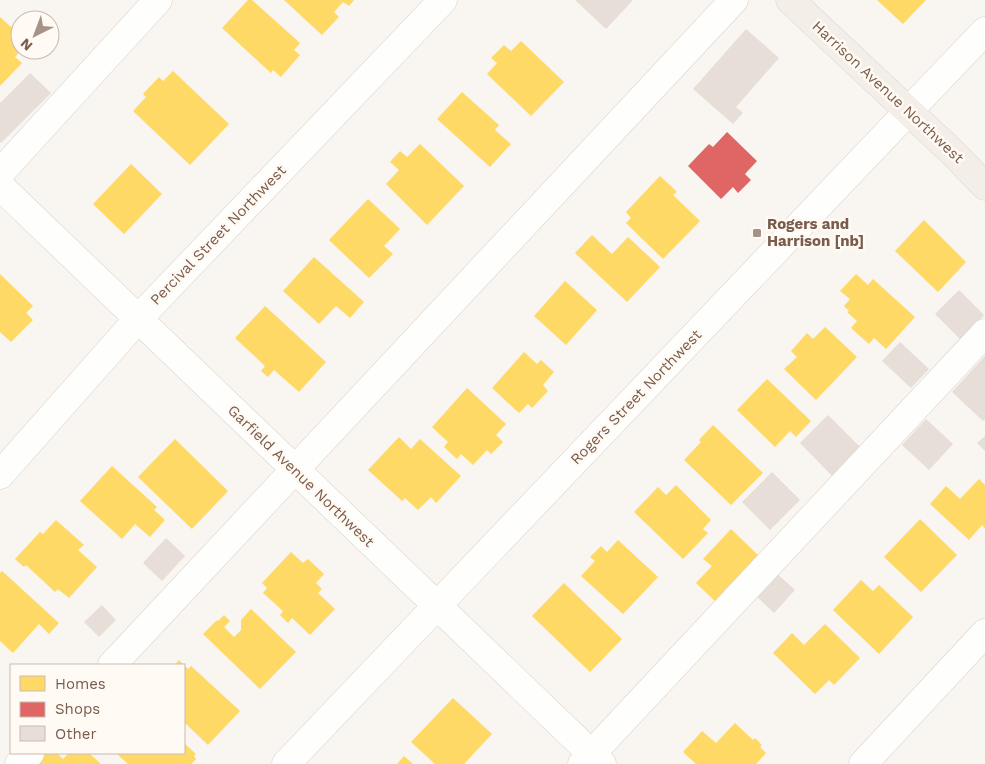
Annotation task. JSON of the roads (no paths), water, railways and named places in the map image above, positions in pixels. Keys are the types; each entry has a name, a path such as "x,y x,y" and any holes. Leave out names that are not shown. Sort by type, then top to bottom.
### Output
{"main road":[{"name":"Harrison Avenue Northwest","path":"790,0 910,112 985,186"}],"street":[{"path":"0,173 158,0"},
{"name":"Percival Street Northwest","path":"0,475 138,319 442,0"},
{"path":"113,664 734,0"},
{"name":"Rogers Street Northwest","path":"286,764 910,112 985,31"},
{"name":"Garfield Avenue Northwest","path":"0,186 436,606 592,761"},
{"path":"592,761 985,333"},
{"path":"863,764 985,633"},
{"path":"19,764 29,754"}],"place":[{"name":"Rogers and Harrison [nb]","path":"757,233"}]}
